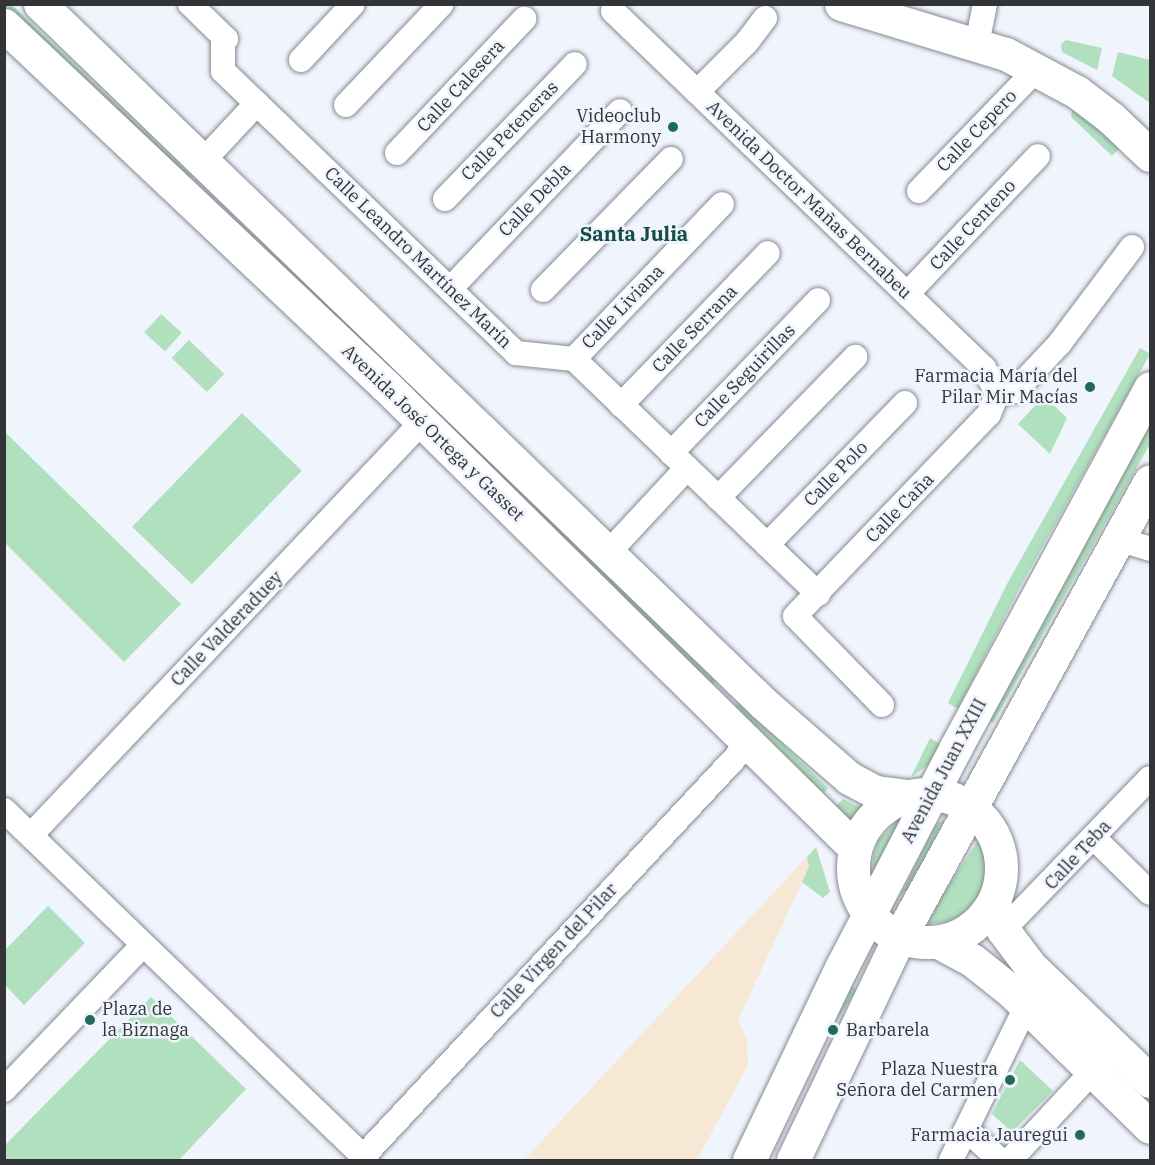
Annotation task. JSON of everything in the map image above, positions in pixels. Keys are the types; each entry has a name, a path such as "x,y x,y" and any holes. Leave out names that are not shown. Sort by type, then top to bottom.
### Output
{"main road":[{"name":"Avenida José Ortega y Gasset","path":"40,4 763,703 849,778 875,792 953,798 972,809"},
{"path":"860,7 1006,54 1077,92 1111,118 1150,155"},
{"name":"Avenida José Ortega y Gasset","path":"4,25 422,422 855,848"},
{"name":"Avenida Juan XXIII","path":"749,1161 869,916 920,795 1150,388"},
{"path":"793,1161 899,938 972,809 1150,481"},
{"path":"920,795 890,803 874,815 862,831 855,848 852,872 857,895 869,916 899,938 919,943 940,943 998,916"},
{"path":"972,809 994,835 1002,869 998,916 1031,968 1150,1080"},
{"path":"940,943 972,960 1026,1007 1150,1127"}],"street":[{"name":"Calle Leandro Martínez Marín","path":"190,4 226,39 223,42 223,71 516,353 574,359"},
{"path":"301,60 353,4"},
{"path":"346,105 442,4"},
{"path":"977,44 985,4"},
{"name":"Avenida Doctor Mañas Bernabeu","path":"614,11 984,368 997,394"},
{"name":"Calle Calesera","path":"397,153 524,18"},
{"path":"697,92 747,42 765,18"},
{"name":"Calle Peteneras","path":"446,199 575,64"},
{"name":"Calle Cepero","path":"919,191 1035,70"},
{"path":"203,161 257,103"},
{"name":"Calle Debla","path":"450,289 620,111"},
{"name":"Calle Centeno","path":"907,294 1038,156"},
{"path":"543,290 671,159"},
{"name":"Calle Liviana","path":"574,359 722,204"},
{"path":"997,394 1015,391 1054,350 1132,247"},
{"name":"Calle Serrana","path":"621,405 768,253"},
{"name":"Calle Seguirillas","path":"608,553 679,460 818,300"},
{"path":"718,498 855,357"},
{"path":"574,359 818,594"},
{"name":"Calle Caña","path":"882,705 795,616 989,414 997,394"},
{"name":"Calle Polo","path":"767,545 905,403"},
{"name":"Calle Valderaduey","path":"32,835 422,422"},
{"path":"1118,539 1150,549"},
{"name":"Calle Virgen del Pilar","path":"363,1159 749,743"},
{"name":"Calle Teba","path":"998,916 1094,837 1150,778"},
{"path":"4,810 363,1159"},
{"path":"1094,837 1150,893"},
{"path":"4,1090 143,945"},
{"path":"951,1161 968,1131 1026,1007"},
{"path":"1010,1161 1093,1071"},
{"path":"968,1131 1000,1161"}],"shaded area":[{"path":"807,857 809,867 738,1020 747,1039 748,1065 697,1160 524,1160"}],"green space":[{"path":"4,5 12,5 191,176 186,182 5,8"},
{"path":"1066,40 1102,48 1097,70 1062,52 1061,44"},
{"path":"1118,52 1150,60 1150,103 1112,76"},
{"path":"1072,110 1123,145 1112,156 1071,117"},
{"path":"161,314 182,333 165,351 144,333"},
{"path":"189,340 224,374 207,392 172,358"},
{"path":"1140,348 1150,354 1020,587 958,709 948,703 1008,582"},
{"path":"408,386 717,680 712,685"},
{"path":"1044,396 1067,418 1050,454 1018,424"},
{"path":"242,413 302,471 192,584 132,527"},
{"path":"1150,420 1150,444 993,723 988,720"},
{"path":"4,431 181,604 124,662 5,543"},
{"path":"739,702 828,788 823,793 734,707"},
{"path":"930,738 940,744 928,765 911,777"},
{"path":"843,799 863,809 851,821 833,809"},
{"path":"898,820 901,822 874,877 873,857 878,841"},
{"path":"944,820 910,888 901,894 935,825"},
{"path":"979,839 986,855 987,878 981,896 969,912 954,921 928,924 942,895"},
{"path":"816,847 830,892 823,898 802,882 809,867 807,857"},
{"path":"48,906 85,943 24,1005 5,985 5,950"},
{"path":"851,986 857,990 748,1151 743,1147"},
{"path":"151,997 246,1089 179,1160 5,1160 5,1145"},
{"path":"1020,1060 1053,1091 1012,1132 992,1114"}],"place":[{"name":"Videoclub Harmony","path":"673,127"},
{"name":"Farmacia María del Pilar Mir Macías","path":"1090,387"},
{"name":"Plaza de la Biznaga","path":"90,1020"},
{"name":"Barbarela","path":"833,1030"},
{"name":"Plaza Nuestra Señora del Carmen","path":"1010,1080"},
{"name":"Farmacia Jauregui","path":"1080,1135"}],"district":[{"name":"Santa Julia","path":"634,233"}]}
